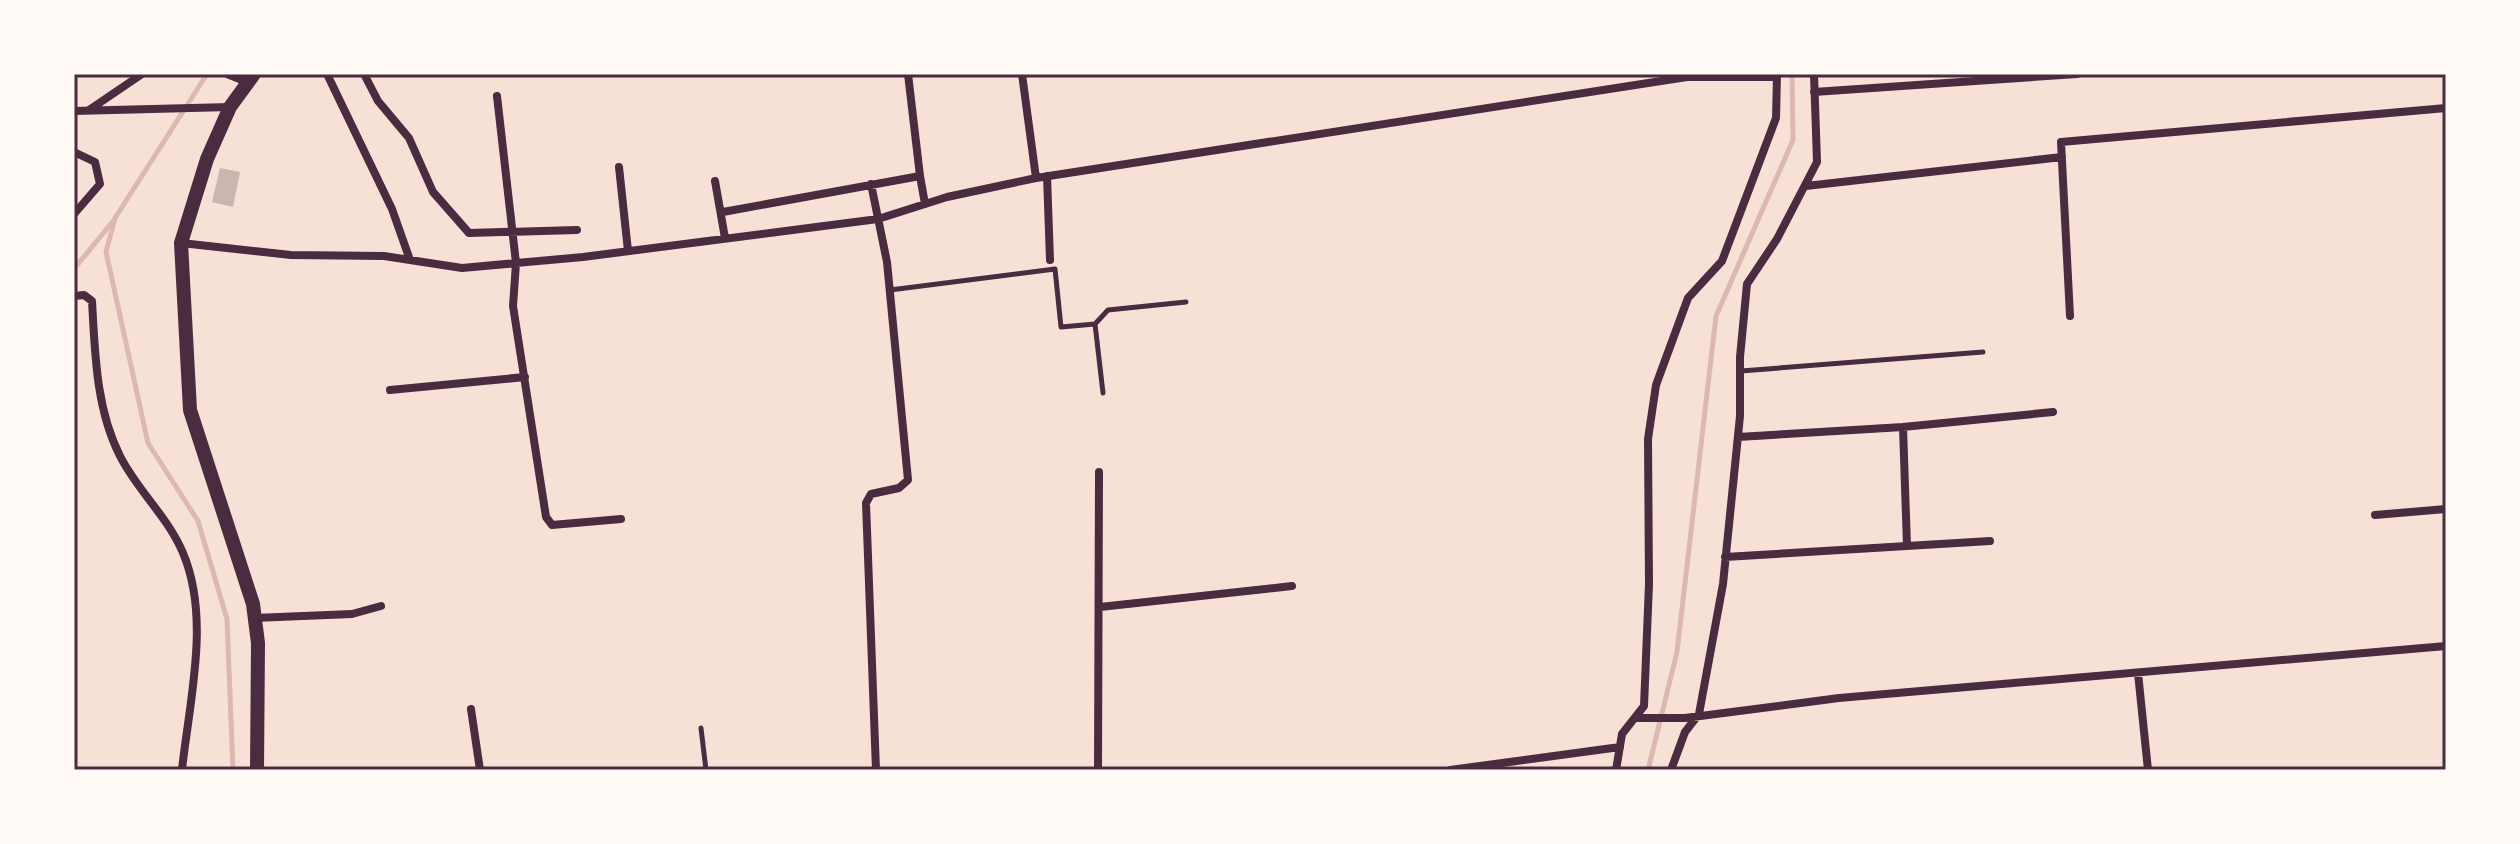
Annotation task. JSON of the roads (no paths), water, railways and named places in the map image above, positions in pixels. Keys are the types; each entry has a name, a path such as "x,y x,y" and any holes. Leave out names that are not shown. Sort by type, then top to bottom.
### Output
{"street":[{"path":"89,110 142,74"},
{"path":"327,74 392,209 410,260"},
{"path":"364,74 378,101 409,138 433,192 469,233 577,230"},
{"path":"908,74 925,204"},
{"path":"1022,74 1036,178"},
{"path":"1671,770 1685,732 1699,714 1725,557 1738,437 1747,284 1806,186 1817,162 1814,74"},
{"path":"1814,92 2077,74"},
{"path":"181,243 291,255 384,256 462,268 516,263 878,219 925,204 1047,176 1687,77 1777,76 1776,118 1722,261 1688,298 1656,385 1648,439 1644,706 1622,734 1616,770"},
{"path":"241,77 207,159 181,243 190,410 243,567 258,643 257,770"},
{"path":"497,96 516,263 513,306 548,521 552,525 621,519"},
{"path":"74,111 230,107"},
{"path":"2070,316 2061,142 2446,108"},
{"path":"74,152 95,162 100,184 74,214"},
{"path":"1806,186 2062,157"},
{"path":"619,167 628,251"},
{"path":"723,212 920,176"},
{"path":"1047,176 1050,260"},
{"path":"715,181 723,212 725,238"},
{"path":"871,184 890,290 908,480 899,488 871,494 866,503 876,770"},
{"path":"74,296 84,295 92,301 103,412 120,457 183,553 192,587 197,624 182,770"},
{"path":"390,390 525,377"},
{"path":"1738,437 1903,427 2053,412"},
{"path":"1903,427 1907,546"},
{"path":"1098,770 1099,472"},
{"path":"2375,515 2446,509"},
{"path":"1725,557 1990,541"},
{"path":"1100,607 1292,586"},
{"path":"254,618 352,614 381,606"},
{"path":"1635,718 1685,718 1839,698 2446,646"},
{"path":"2138,673 2148,770"},
{"path":"471,709 480,770"},
{"path":"1450,770 1620,747"}],"lane":[{"path":"890,290 1052,268 1057,270 1061,327 1095,324 1108,310 1186,302"},
{"path":"1095,324 1103,393"},
{"path":"1740,371 1983,352"},
{"path":"701,728 706,770"}],"waterway":[{"path":"207,74 115,218 106,252 148,443 198,521 227,619 233,770"},
{"path":"1648,770 1677,652 1716,316 1793,140 1792,74"},
{"path":"74,269 114,220"}]}
